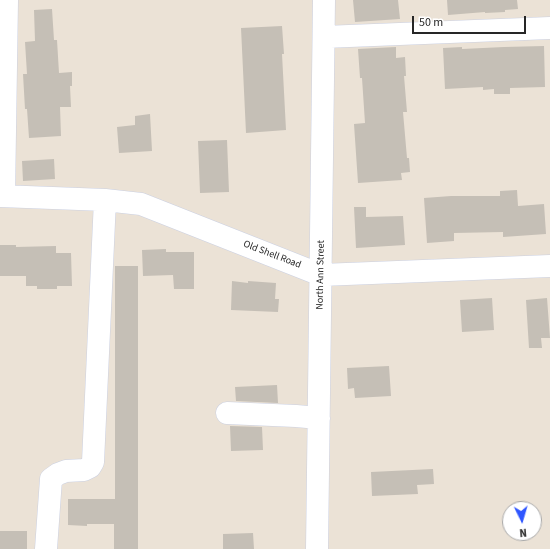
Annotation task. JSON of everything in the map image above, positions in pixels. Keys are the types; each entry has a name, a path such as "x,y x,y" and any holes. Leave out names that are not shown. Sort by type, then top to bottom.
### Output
{"street":[{"path":"2,196 7,0"},
{"name":"North Ann Street","path":"317,549 324,0"},
{"path":"324,37 550,28"},
{"name":"Old Shell Road","path":"2,196 104,200 141,204 321,275 550,266"},
{"path":"46,549 51,479 66,471 84,470 90,467 93,462 104,200"},
{"path":"227,413 319,418"}],"building":[{"path":"353,0 398,0 400,19 355,22"},
{"path":"447,0 517,0 518,9 505,10 505,12 448,15"},
{"path":"52,9 54,40 57,40 59,73 72,72 72,86 70,86 71,107 60,107 61,136 29,138 27,109 25,109 23,74 27,74 25,42 35,41 34,10"},
{"path":"282,26 286,130 246,133 241,28"},
{"path":"544,46 545,87 510,88 510,94 494,94 494,89 483,90 483,87 445,89 443,48 462,47 462,49"},
{"path":"396,47 396,58 405,57 406,76 404,76 407,112 403,112 407,158 409,158 410,172 401,173 402,180 358,183 354,124 365,123 362,78 360,78 358,49"},
{"path":"150,114 152,151 119,153 117,127 135,125 135,116"},
{"path":"227,140 229,192 200,193 198,141"},
{"path":"54,159 55,179 23,181 22,161"},
{"path":"517,190 518,206 544,204 546,234 503,237 503,232 454,233 454,241 427,243 424,198 451,196 500,196 500,191"},
{"path":"354,207 366,207 366,217 403,216 405,245 356,248"},
{"path":"0,245 16,245 16,247 56,246 56,253 71,253 72,286 57,286 57,289 37,289 37,286 26,286 26,276 0,276"},
{"path":"166,249 166,252 194,252 194,289 174,289 173,275 143,276 142,250"},
{"path":"115,266 138,266 138,549 114,549 114,524 87,524 87,526 68,525 68,499 115,499"},
{"path":"232,281 248,283 248,281 276,283 275,299 279,299 278,312 231,310"},
{"path":"492,298 494,330 462,332 460,300"},
{"path":"547,298 550,338 541,338 542,348 529,348 526,300"},
{"path":"389,366 391,396 355,398 354,388 348,389 347,368"},
{"path":"277,385 278,403 236,401 235,387"},
{"path":"230,426 262,427 263,450 231,451"},
{"path":"433,469 434,484 417,485 418,494 372,496 371,472"},
{"path":"0,531 27,531 27,549 0,549"},
{"path":"253,533 254,549 223,549 223,534"}]}
